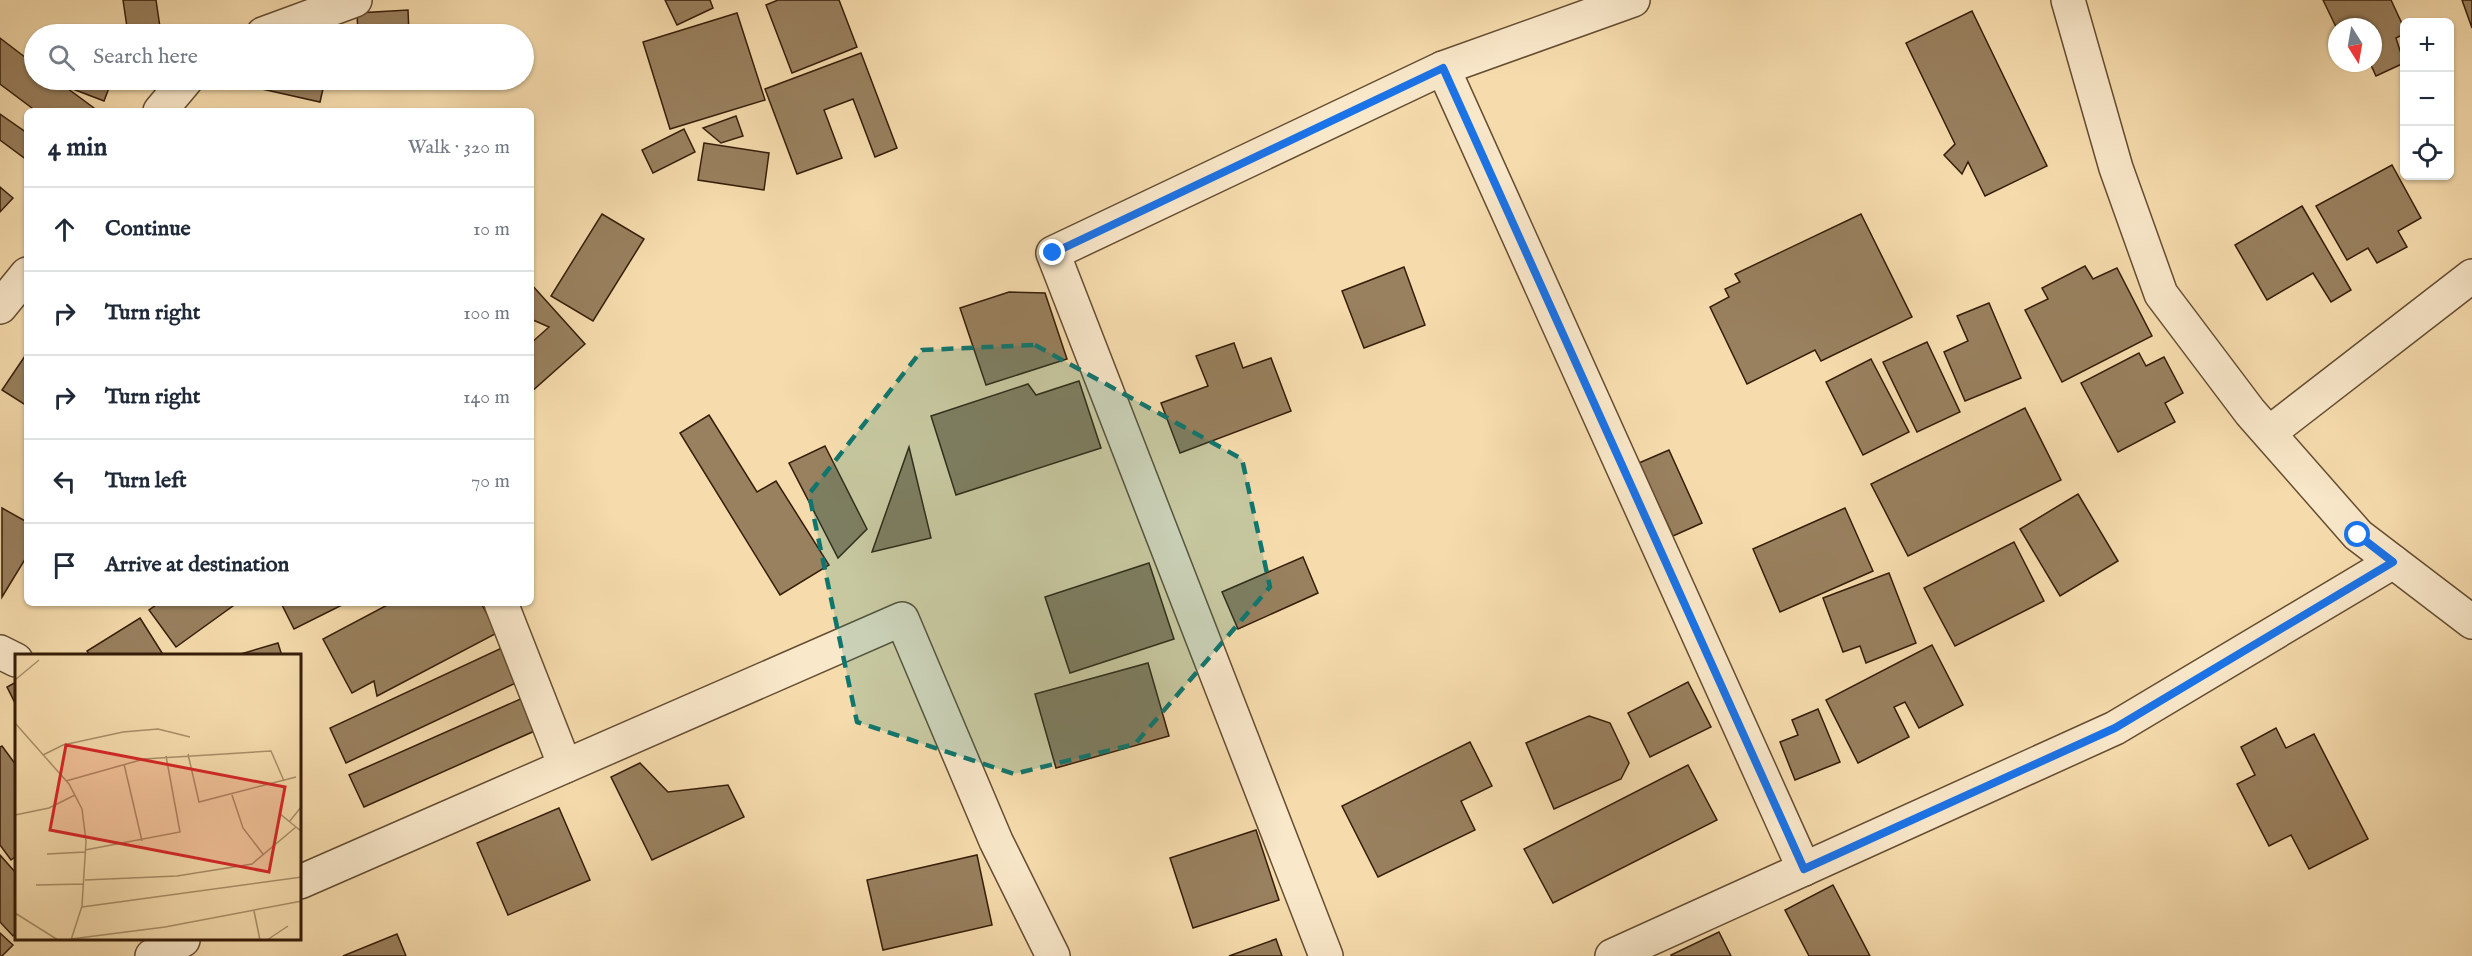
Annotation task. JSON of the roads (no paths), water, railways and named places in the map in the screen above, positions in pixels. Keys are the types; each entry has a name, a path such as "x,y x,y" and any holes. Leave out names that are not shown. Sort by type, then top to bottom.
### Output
{"street":[{"path":"290,24 355,0"},
{"path":"1326,956 1053,253 1443,68 1633,0"},
{"path":"2068,0 2116,168 2161,294 2250,412 2358,535 2472,622"},
{"path":"1443,68 1804,869"},
{"path":"163,108 178,90"},
{"path":"2269,433 2472,276"},
{"path":"0,307 24,278"},
{"path":"1612,956 2115,728 2393,562"},
{"path":"502,606 565,766"},
{"path":"302,881 902,619 996,841 1053,956"},
{"path":"0,652 15,660"},
{"path":"152,956 179,941"}]}
